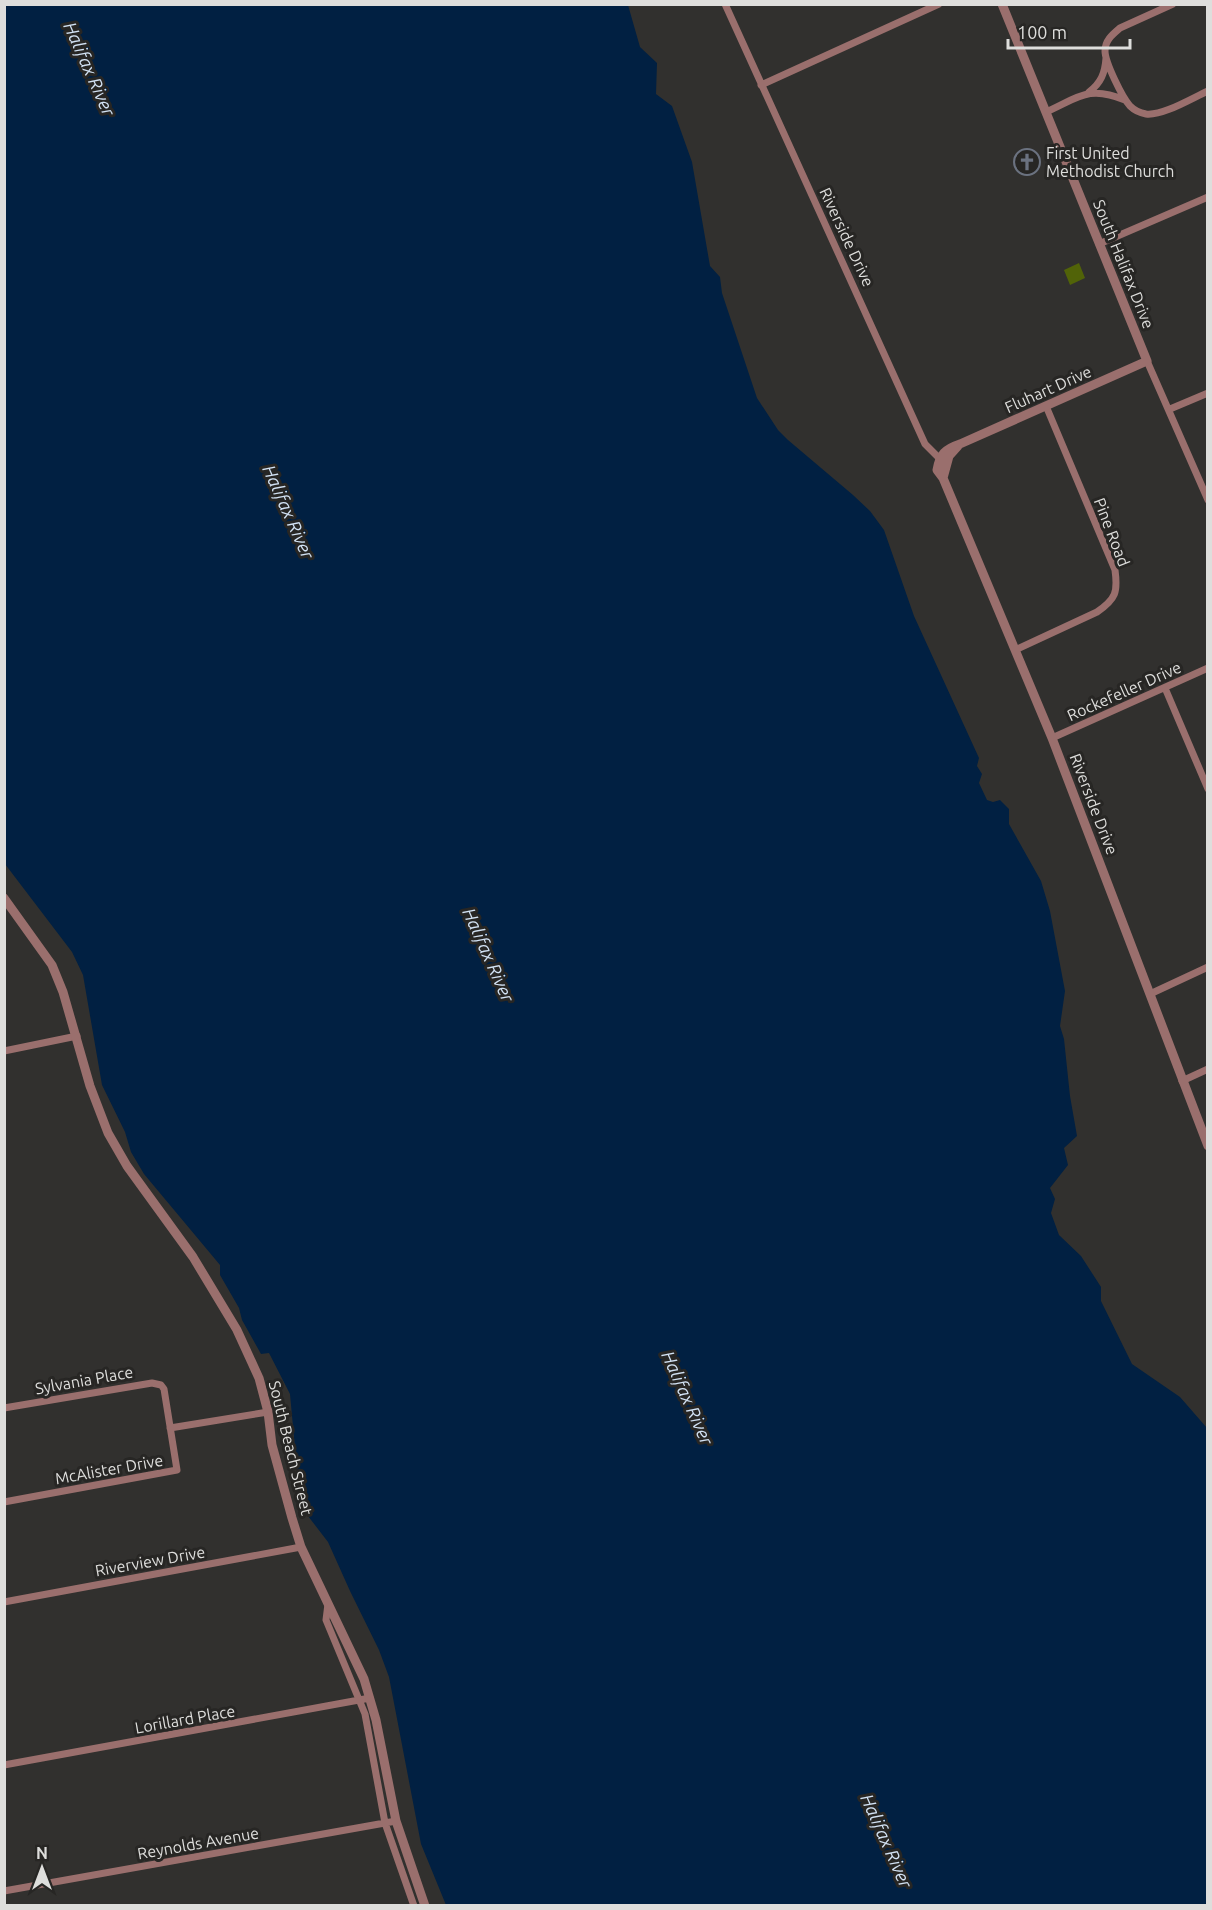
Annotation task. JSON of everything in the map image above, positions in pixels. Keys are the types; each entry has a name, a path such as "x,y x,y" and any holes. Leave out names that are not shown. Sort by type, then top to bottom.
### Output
{"street":[{"name":"Riverside Drive","path":"725,4 925,444 943,461 937,470 943,478 1052,738 1208,1146"},
{"path":"761,85 939,4"},
{"name":"South Halifax Drive","path":"1002,4 1147,361 1208,500"},
{"path":"1087,94 1096,86 1105,70 1105,49 1113,34 1120,28 1173,4"},
{"path":"1106,58 1126,100 1132,108 1144,114 1161,112 1208,91"},
{"path":"1046,112 1087,94 1100,92 1126,100"},
{"path":"1100,244 1208,197"},
{"name":"Fluhart Drive","path":"943,461 947,448 1147,361"},
{"path":"1170,409 1208,393"},
{"name":"Pine Road","path":"1015,650 1097,612 1110,604 1115,594 1115,570 1047,406"},
{"name":"Rockefeller Drive","path":"1052,738 1208,668"},
{"path":"1165,688 1208,789"},
{"name":"South Beach Street","path":"4,898 52,965 77,1036 90,1086 108,1133 127,1166 193,1257 237,1330 259,1378 268,1412 272,1445 301,1547 370,1698 396,1821 425,1905"},
{"path":"1150,994 1208,967"},
{"path":"4,1051 77,1036"},
{"path":"1182,1081 1208,1069"},
{"name":"Sylvania Place","path":"4,1408 152,1383 161,1385 164,1389 170,1428"},
{"path":"170,1428 268,1412"},
{"name":"McAlister Drive","path":"4,1502 177,1470 170,1428"},
{"name":"Riverview Drive","path":"4,1602 301,1547"},
{"path":"328,1604 326,1613 330,1632 365,1714 385,1823 414,1905"},
{"name":"Lorillard Place","path":"4,1765 370,1698"},
{"name":"Reynolds Avenue","path":"4,1891 396,1821"}],"green space":[{"path":"1079,263 1085,278 1070,285 1064,270"}],"water":[{"name":"Halifax River","path":"5,4 628,5 640,47 657,63 656,94 672,106 692,162 710,266 720,277 722,293 757,398 778,430 870,511 884,530 914,616 979,758 977,766 982,774 979,783 987,800 993,802 1000,800 1009,809 1009,824 1041,881 1050,911 1065,991 1060,1026 1064,1039 1077,1136 1064,1148 1068,1165 1050,1188 1055,1199 1051,1213 1059,1235 1081,1256 1101,1287 1101,1301 1132,1364 1180,1397 1207,1428 1207,1905 446,1905 421,1844 389,1677 379,1650 328,1542 308,1516 298,1481 290,1394 269,1353 261,1354 242,1320 239,1308 220,1275 220,1265 144,1174 131,1152 125,1132 102,1085 83,975 72,952 5,864"}],"place":[{"name":"First United Methodist Church","path":"1027,162"}]}
